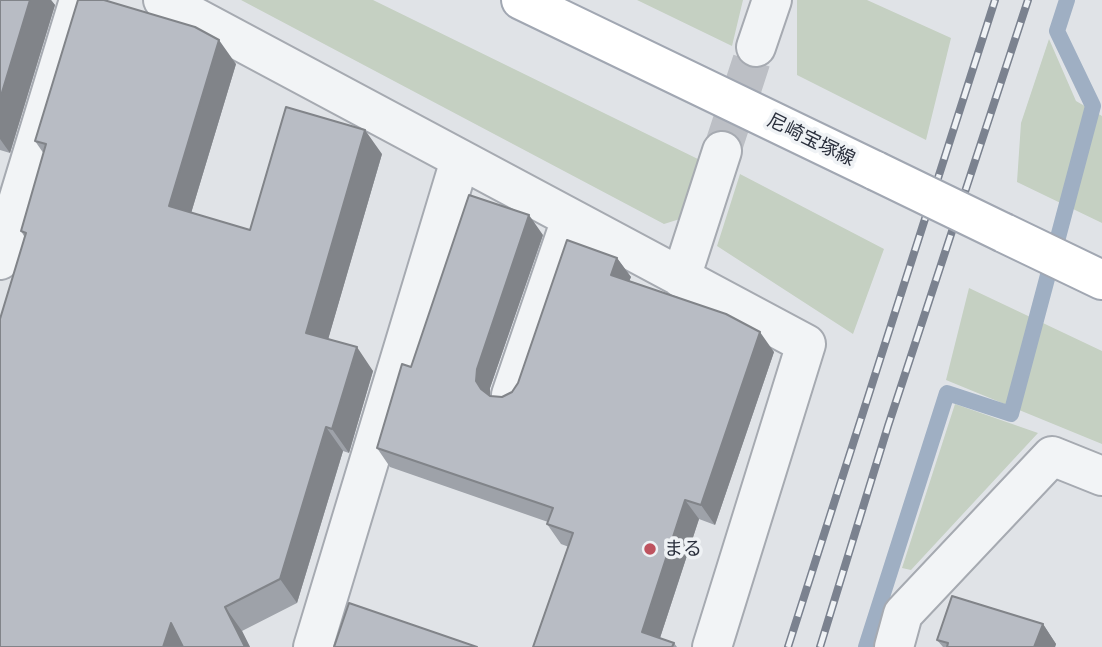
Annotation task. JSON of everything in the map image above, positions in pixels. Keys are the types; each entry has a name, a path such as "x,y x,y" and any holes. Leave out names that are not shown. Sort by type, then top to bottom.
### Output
{"main road":[{"name":"尼崎宝塚線","path":"521,0 1102,280"}],"street":[{"path":"0,260 79,0"},
{"path":"163,0 806,345 712,647"},
{"path":"756,47 772,0"},
{"path":"681,278 722,151"},
{"path":"313,647 460,160"},
{"path":"511,395 570,219"},
{"path":"894,647 903,614 1052,456 1102,476"}],"green space":[{"path":"241,0 373,0 702,161 683,218 664,224"},
{"path":"637,0 743,0 732,46"},
{"path":"797,0 867,0 951,38 926,140 797,75"},
{"path":"1049,39 1076,101 1102,116 1102,223 1017,182 1021,123"},
{"path":"740,174 884,249 853,334 717,246"},
{"path":"969,288 1102,351 1102,444 946,380"},
{"path":"955,404 1038,433 911,570 902,568"}],"building":[{"path":"0,0 30,0 0,99"},
{"path":"78,0 104,0 195,27 219,40 169,206 250,230 286,107 365,130 306,333 357,347 332,429 326,427 280,579 225,607 245,647 183,647 171,623 163,647 0,647 0,319 26,233 21,231 46,144 35,141"},
{"path":"469,195 529,215 477,369 476,381 490,396 502,397 512,392 518,383 567,240 617,258 611,275 726,314 760,332 701,505 685,500 642,632 674,643 672,647 533,647 573,533 547,524 553,508 377,448 402,364 411,367"},
{"path":"952,596 1043,624 1034,647 947,647 948,643 937,640"},
{"path":"349,603 477,647 334,647"}],"waterway":[{"path":"866,647 947,393 1011,414 1093,106 1057,31 1067,0"}],"tunnel":[{"path":"722,151 756,47"}],"railway":[{"path":"788,647 995,0"},
{"path":"820,647 888,426 1028,0"}],"place":[{"name":"まる","path":"650,549"}]}
